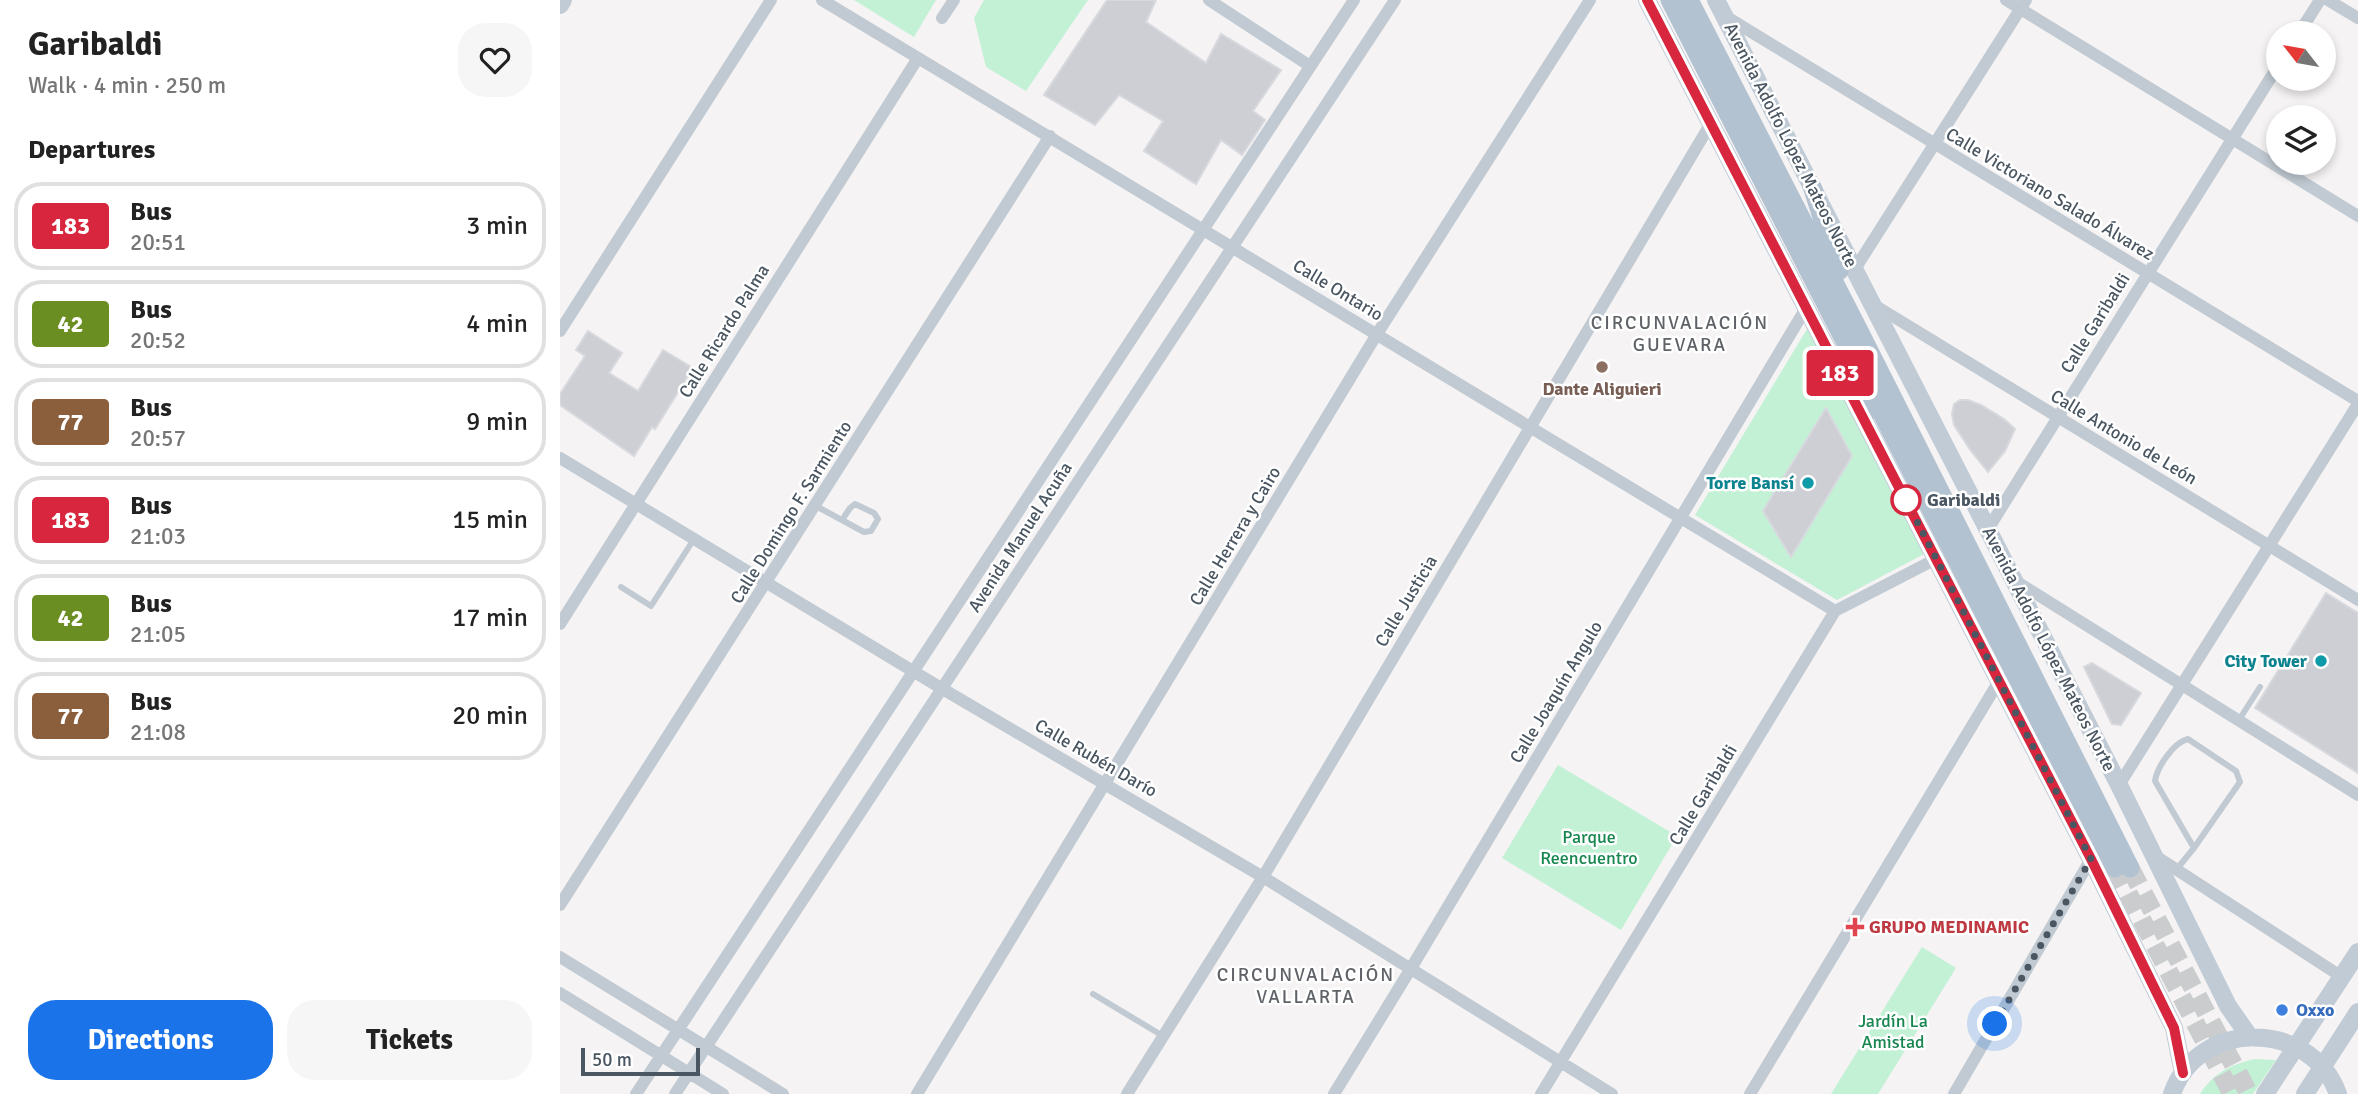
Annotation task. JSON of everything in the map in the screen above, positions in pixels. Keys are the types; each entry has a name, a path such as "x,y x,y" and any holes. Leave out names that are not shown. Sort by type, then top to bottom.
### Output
{"main road":[{"path":"560,5 563,0"},
{"path":"1647,0 2091,859 2174,1028 2183,1073"},
{"name":"Avenida Adolfo López Mateos Norte","path":"1671,0 1903,454 2123,868 1855,323 1689,0"},
{"name":"Avenida Adolfo López Mateos Norte","path":"1722,6 1813,190 2119,785 2228,1006 2249,1037"},
{"path":"1813,190 1855,323"},
{"path":"1835,363 1903,454"},
{"path":"2265,1094 2358,952"},
{"path":"2305,1094 2358,1012"},
{"path":"2172,1094 2183,1073 2196,1058 2212,1047 2230,1040 2260,1036 2281,1040 2297,1047 2323,1066 2338,1094"}],"street":[{"path":"560,331 771,0"},
{"name":"Calle Ontario","path":"822,0 1835,611"},
{"path":"942,18 954,0"},
{"path":"1209,0 1310,66"},
{"name":"Avenida Manuel Acuña","path":"636,1094 1354,0"},
{"name":"Avenida Manuel Acuña","path":"675,1094 1395,0"},
{"name":"Calle Herrera y Cairo","path":"917,1094 1377,334 1590,0"},
{"path":"2006,0 2023,4 2358,216"},
{"path":"2307,21 2320,0"},
{"path":"2328,0 2358,18"},
{"path":"1855,269 2023,4"},
{"name":"Calle Victoriano Salado Álvarez","path":"1722,6 1935,144 2358,403"},
{"name":"Calle Ricardo Palma","path":"560,624 918,58"},
{"name":"Calle Garibaldi","path":"1987,529 2266,85"},
{"name":"Calle Justicia","path":"1127,1094 1263,877 1710,123"},
{"name":"Calle Domingo F. Sarmiento","path":"560,905 1050,136"},
{"name":"Calle Antonio de León","path":"1871,303 2358,600"},
{"name":"Calle Joaquín Angulo","path":"1334,1094 1806,308"},
{"path":"2119,785 2358,403"},
{"name":"Calle Rubén Darío","path":"560,458 941,688 1263,877 1612,1094"},
{"path":"1835,611 1936,559"},
{"path":"2014,580 2358,795"},
{"name":"Calle Garibaldi","path":"1541,1094 1835,611"},
{"path":"1750,1094 1999,681"},
{"path":"2154,855 2342,977"},
{"path":"1954,1094 2091,859"},
{"path":"560,957 783,1094"},
{"path":"560,993 723,1094"}],"lane":[{"path":"816,506 842,520 868,532 874,529 878,519 874,513 855,504 842,520"},
{"path":"621,587 651,606 694,539"},
{"path":"2239,720 2260,687"},
{"path":"2176,870 2194,848 2240,782 2236,771 2188,739 2177,744 2157,772 2155,781 2194,848"},
{"path":"1093,994 1163,1036"}],"green space":[{"path":"854,0 936,0 914,37"},
{"path":"984,0 1088,0 1026,91 986,67 974,18"},
{"path":"1807,329 1924,554 1837,600 1695,515"},
{"name":"Parque Reencuentro","path":"1558,765 1677,836 1621,930 1502,858"},
{"name":"Jardín La Amistad","path":"1922,947 1956,968 1878,1094 1831,1094"},
{"path":"2255,1059 2276,1060 2253,1094 2200,1094 2211,1080 2224,1070"}],"building":[{"path":"1107,0 1156,0 1146,22 1206,63 1221,34 1281,70 1253,111 1265,120 1242,155 1221,140 1196,184 1144,151 1163,121 1119,95 1095,125 1044,95"},
{"path":"588,331 622,353 609,373 638,391 663,350 693,368 655,429 652,427 634,456 560,405 560,394 585,356 576,350"},
{"path":"1960,400 1981,405 2015,429 2005,451 1988,472 1954,425 1954,404"},
{"name":"Torre Bansí","path":"1826,408 1852,456 1791,557 1763,511"},
{"name":"City Tower","path":"2326,593 2358,613 2358,773 2255,708"},
{"path":"2092,663 2141,693 2121,725 2112,724 2084,667"}],"tunnel":[{"path":"2115,868 2232,1094"},
{"path":"2130,868 2249,1094"}],"bus line":[{"name":"183","path":"1647,0 2091,859 2174,1028 2183,1073"}],"place":[{"name":"Dante Aliguieri","path":"1602,367"},
{"name":"Torre Bansí","path":"1808,483"},
{"name":"Garibaldi","path":"1906,500"},
{"name":"City Tower","path":"2321,661"},
{"name":"GRUPO MEDINAMIC","path":"1855,927"},
{"name":"Oxxo","path":"2282,1010"}],"district":[{"name":"CIRCUNVALACIÓN GUEVARA","path":"1680,334"},
{"name":"CIRCUNVALACIÓN VALLARTA","path":"1306,986"}],"route":[{"path":"1906,500 2091,859 1995,1024"}]}
